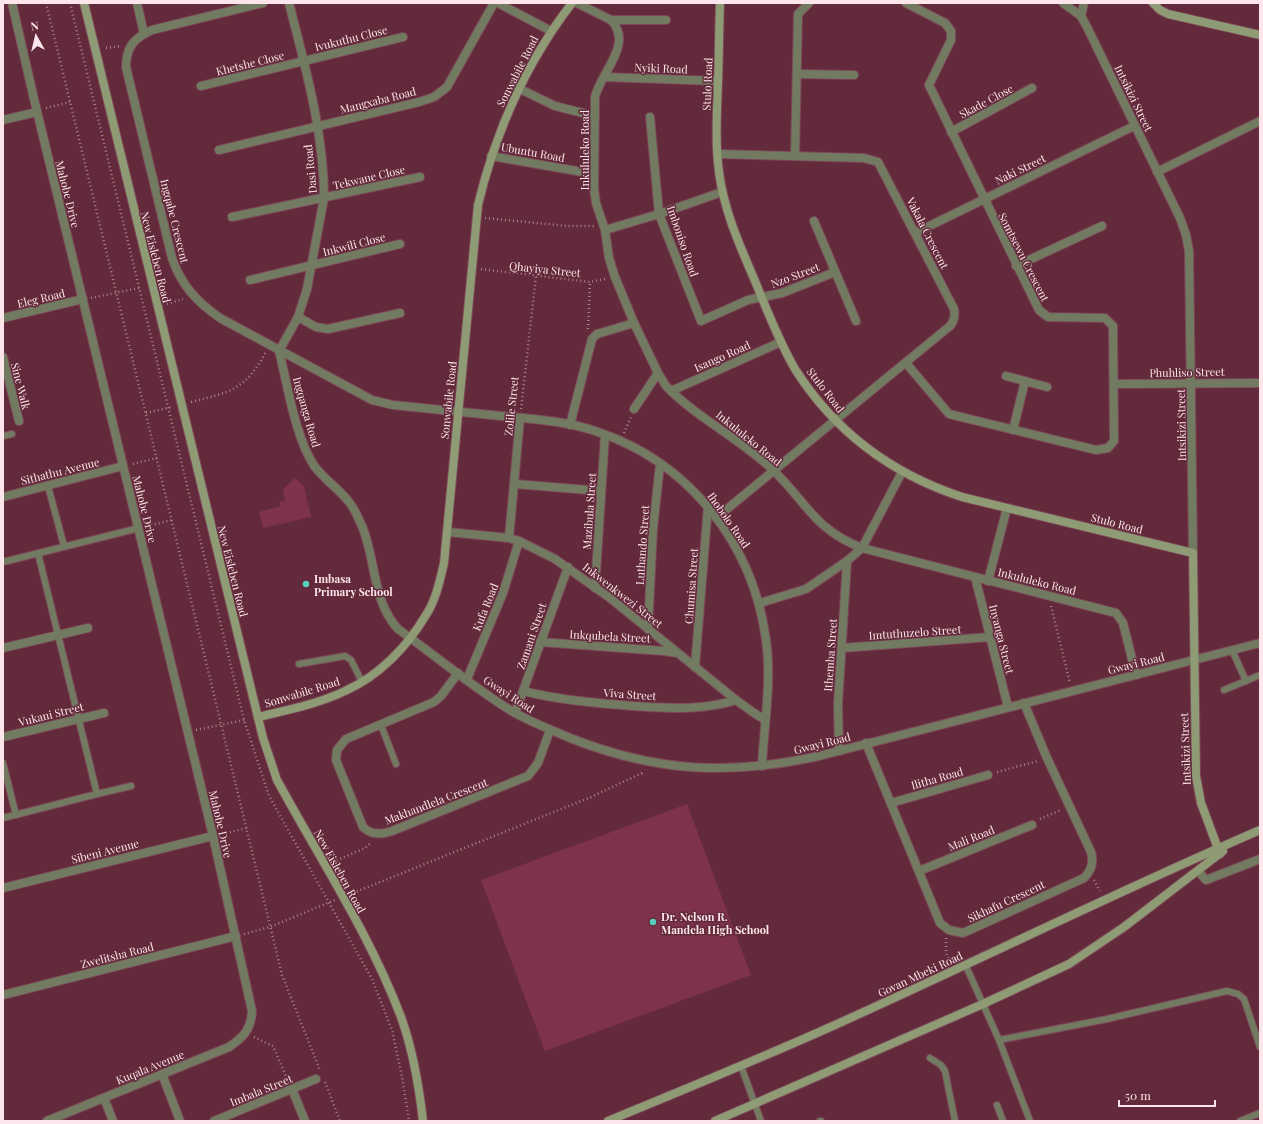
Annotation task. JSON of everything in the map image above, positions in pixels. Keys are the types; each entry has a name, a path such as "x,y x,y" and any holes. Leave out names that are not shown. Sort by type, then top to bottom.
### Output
{"main road":[{"name":"New Eisleben Road","path":"84,3 267,752 277,780 375,956 399,1012 417,1077 423,1121"},
{"name":"Sonwabile Road","path":"258,717 328,699 362,682 403,648 427,614 439,583 444,563 477,217 491,156 518,88 550,31 572,3"},
{"name":"Stulo Road","path":"720,3 718,154 722,192 737,237 781,342 795,368 820,404 868,450 902,472 941,490 1007,508 1193,553"},
{"path":"1153,3 1160,10 1168,14 1260,35"},
{"name":"Intsikizi Street","path":"1193,553 1196,776 1201,803 1219,851"},
{"name":"Govan Mbeki Road","path":"608,1121 741,1066 966,966 1149,878 1219,851 1260,830"},
{"name":"Govan Mbeki Road","path":"715,1121 755,1105 983,1004 1082,956 1198,871 1219,851"}],"street":[{"name":"Mahobe Drive","path":"12,3 83,299 127,466 139,528 251,998 251,1021"},
{"path":"137,3 144,34"},
{"path":"128,50 134,40 144,34 263,3"},
{"name":"Dasi Road","path":"279,351 298,317 313,266 324,198 317,127 304,61 289,3"},
{"name":"Mangxaba Road","path":"219,150 419,102 441,93 447,87 494,3"},
{"path":"498,3 550,31"},
{"path":"577,3 611,20 666,20"},
{"path":"795,156 798,14 809,3"},
{"name":"Somtsewu Crescent","path":"906,3 945,23 951,31 951,40 929,84 983,199 1038,310 1044,315 1053,318 1104,318 1111,323 1114,330 1115,437 1111,445 1104,450 1096,450 950,414 906,363"},
{"path":"1063,3 1081,16 1084,3"},
{"name":"Intsikizi Street","path":"1081,16 1158,172 1180,218 1186,235 1188,251 1191,383 1193,553"},
{"name":"Inkululeko Road","path":"611,20 618,30 619,42 604,77 597,89 594,116 594,174 596,204 605,227 615,277 634,323 658,373 671,391 774,471 828,531 847,542 862,548 1112,612 1119,616 1123,623 1136,675"},
{"name":"Ivukuthu Close","path":"304,61 403,37"},
{"name":"Ingqabe Crescent","path":"128,50 126,68 172,258 176,272 193,296 220,318 269,346 372,400 458,412"},
{"name":"Khetshe Close","path":"201,86 304,61"},
{"path":"797,74 854,75"},
{"name":"Nyiki Road","path":"604,77 718,81"},
{"path":"518,88 555,106 594,116"},
{"name":"Skade Close","path":"951,132 1032,88"},
{"path":"3,120 37,112"},
{"name":"Imboniso Road","path":"650,117 659,214 701,321"},
{"path":"1158,172 1260,121"},
{"name":"Naki Street","path":"915,232 1134,126"},
{"name":"Vakala Crescent","path":"716,518 950,326 954,321 955,314 954,308 878,162 864,158 718,154"},
{"name":"Ubuntu Road","path":"491,156 594,174"},
{"name":"Tekwane Close","path":"232,217 420,177"},
{"path":"605,227 659,214 722,192"},
{"name":"Nzo Street","path":"814,221 856,321"},
{"path":"1016,266 1102,226"},
{"name":"Inkwili Close","path":"250,280 400,244"},
{"name":"Nzo Street","path":"701,321 748,300 782,293 835,272"},
{"name":"Eleg Road","path":"3,318 83,299"},
{"path":"298,317 316,327 328,329 400,313"},
{"path":"570,425 589,346 597,334 634,323"},
{"name":"Isango Road","path":"671,391 781,342"},
{"name":"Ingqanga Road","path":"279,351 306,452 316,468 349,502 356,513 367,541 386,613 398,629 410,638"},
{"name":"Sine Walk","path":"3,356 18,421"},
{"path":"634,409 658,373"},
{"path":"1006,376 1047,386"},
{"path":"1013,430 1025,381"},
{"name":"Phuhliso Street","path":"1114,384 1260,383"},
{"name":"Ihobolo Road","path":"458,412 570,425 605,435 651,457 694,491 708,506 734,542 744,560 760,603 768,660 762,766"},
{"name":"Zolile Street","path":"509,538 516,484 520,418"},
{"name":"Mazibula Street","path":"595,588 605,435"},
{"name":"Luthando Street","path":"648,629 653,529 660,464"},
{"name":"Sithathu Avenue","path":"3,497 127,466"},
{"path":"760,603 806,588 847,561 862,548 902,472"},
{"path":"516,484 601,491"},
{"name":"Chumisa Street","path":"695,667 708,506"},
{"path":"988,581 1007,508"},
{"name":"Inkwenkwezi Street","path":"448,532 509,538 519,541 568,567 736,700 764,719"},
{"name":"Kufa Road","path":"467,679 503,593 519,541"},
{"name":"Ithemba Street","path":"839,751 838,704 847,561"},
{"name":"Zamani Street","path":"515,713 568,567"},
{"name":"Inyanga Street","path":"975,577 1008,707"},
{"path":"3,648 88,628"},
{"name":"Gwayi Road","path":"410,638 515,713 550,730 598,749 646,762 710,769 762,766 839,751 1260,643"},
{"name":"Imtuthuzelo Street","path":"842,648 990,638"},
{"name":"Inkqubela Street","path":"540,642 664,650 678,654"},
{"name":"Makhandlela Crescent","path":"458,673 441,696 434,702 342,742 336,755 362,827 371,833 376,834 392,832 528,776 538,763 550,730"},
{"name":"Viva Street","path":"523,691 581,702 680,709 722,704 736,700"},
{"name":"Sikhafu Crescent","path":"949,930 959,933 967,931 1084,878 1090,873 1092,867 1092,857 1024,703"},
{"name":"Vukani Street","path":"3,737 104,713"},
{"path":"866,743 940,923 949,930"},
{"name":"Ilitha Road","path":"891,803 988,775"},
{"name":"Mali Road","path":"919,871 1032,825"},
{"name":"Sibeni Avenue","path":"3,888 213,836"},
{"path":"1198,871 1206,880 1260,859"},
{"name":"Zwelitsha Road","path":"3,995 236,936"},
{"name":"Kuqala Avenue","path":"47,1121 229,1046 242,1038 251,1021"},
{"path":"162,1074 180,1121"},
{"name":"Imbala Street","path":"214,1121 316,1079"},
{"path":"292,1089 305,1121"},
{"path":"104,1098 113,1121"}],"lane":[{"path":"3,436 12,434"},
{"path":"48,486 64,546"},
{"path":"3,562 139,528"},
{"path":"38,553 97,794"},
{"path":"1232,650 1246,681"},
{"path":"299,664 345,656 351,660 362,682"},
{"path":"1224,690 1260,675"},
{"path":"381,725 396,764"},
{"path":"3,763 16,815"},
{"path":"3,818 131,786"},
{"path":"966,966 999,1040 1030,1121"},
{"path":"999,1040 1107,1019 1227,990 1238,994 1244,999 1260,1047"},
{"path":"930,1058 941,1064 945,1071 955,1121"},
{"path":"741,1066 761,1121"},
{"path":"997,1104 1003,1121"},
{"path":"1240,1121 1260,1113"}],"path":[{"path":"46,3 282,975 340,1121"},
{"path":"106,48 119,45 128,50"},
{"path":"45,108 70,102"},
{"path":"477,217 567,226 605,227"},
{"name":"Qhayiya Street","path":"472,268 590,282 615,277"},
{"name":"Zolile Street","path":"520,418 536,276"},
{"path":"590,282 588,332 597,334"},
{"path":"83,299 152,285"},
{"path":"157,306 193,296"},
{"path":"146,413 231,391 244,383 257,368 269,346"},
{"path":"620,441 634,409"},
{"path":"127,466 157,458"},
{"path":"139,528 172,520"},
{"path":"1048,596 1072,691"},
{"path":"187,731 244,720"},
{"path":"988,775 1047,758"},
{"path":"354,893 591,798 642,773"},
{"path":"1032,825 1037,820 1069,807"},
{"path":"223,834 247,828"},
{"path":"311,870 365,848 371,844 376,834"},
{"path":"236,936 270,927 330,902"},
{"path":"949,930 946,940 946,954 949,960"},
{"path":"246,1033 273,1046 292,1089"}],"shaded area":[{"path":"295,478 304,486 311,517 263,528 259,512 280,506 279,502 285,501 283,489"},
{"path":"687,804 751,975 545,1051 481,880"}],"place":[{"name":"Imbasa Primary School","path":"306,584"},
{"name":"Dr. Nelson R. Mandela High School","path":"653,922"}]}
